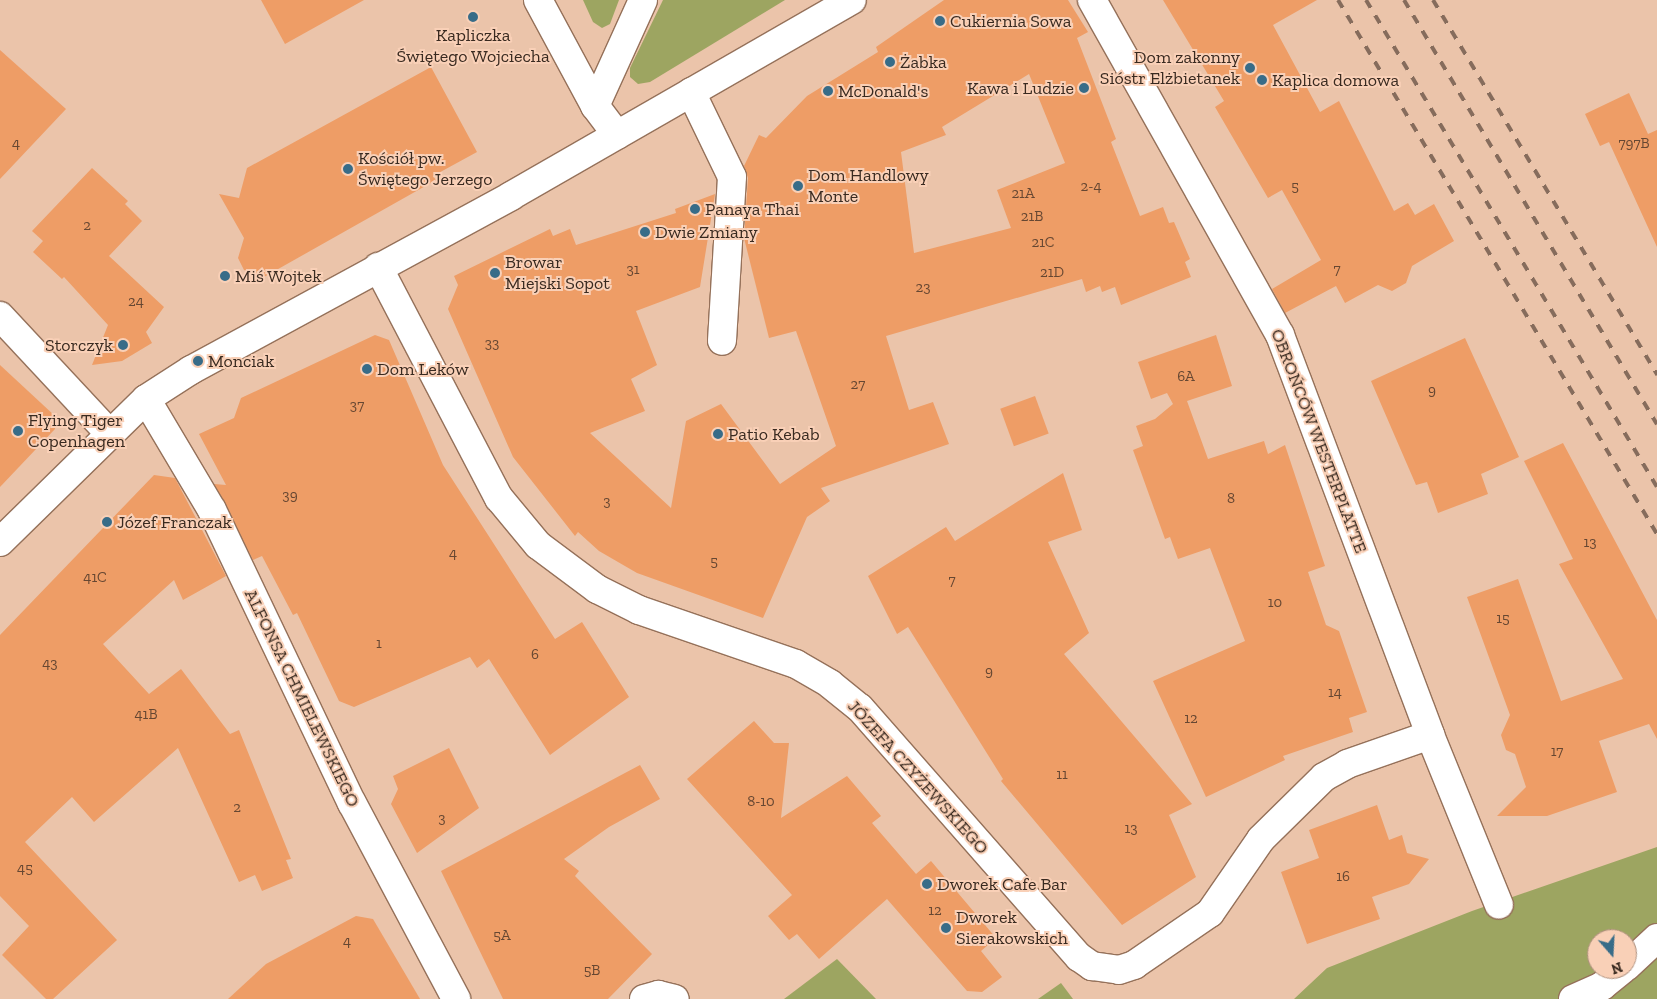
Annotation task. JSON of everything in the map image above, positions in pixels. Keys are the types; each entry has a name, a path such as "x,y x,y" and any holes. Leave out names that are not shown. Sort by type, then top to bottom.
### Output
{"street":[{"path":"538,0 595,106 617,135"},
{"path":"595,106 643,0"},
{"path":"0,542 109,433 146,399 378,267 617,135 852,0"},
{"name":"OBROŃCÓW WESTERPLATTE","path":"1092,0 1280,335 1430,735 1499,905"},
{"path":"692,92 732,177 722,340"},
{"name":"JÓZEFA CZYŻEWSKIEGO","path":"378,267 412,328 499,498 538,546 597,589 638,610 796,664 830,684 860,708 1079,957 1092,966 1119,970 1134,965 1210,913 1261,839 1324,777 1347,764 1430,735"},
{"path":"0,316 45,362 109,433"},
{"name":"ALFONSA CHMIELEWSKIEGO","path":"146,399 211,509 352,803 456,999"},
{"path":"1637,957 1657,938"},
{"path":"1573,999 1602,986 1611,979"}],"green space":[{"path":"583,0 619,0 610,24 602,28 593,22"},
{"path":"663,0 785,0 650,82 638,84 630,77 630,68"},
{"path":"1657,847 1657,999 1294,999 1327,968 1472,911"},
{"path":"837,959 876,999 784,999"},
{"path":"1061,983 1073,999 1038,999"}],"building":[{"path":"261,0 364,0 285,44"},
{"path":"944,0 1068,0 1088,32 1077,38 1116,139 1111,142 1140,216 1163,207 1169,223 1174,222 1190,259 1185,262 1191,277 1121,305 1115,287 1102,292 1100,286 1086,292 1082,279 886,336 909,410 933,402 949,444 821,488 830,501 807,517 763,618 637,573 599,551 578,532 575,536 513,457 448,309 458,285 454,276 550,229 553,236 570,229 576,245 676,213 675,209 715,194 700,287 636,311 657,365 631,379 645,411 590,433 671,508 686,421 721,404 780,484 836,446 796,331 769,338 744,238 748,178 744,166 759,135 766,138 807,96 878,52 876,47","holes":["1029,74 1065,163 997,190 1011,228 914,253 901,152 946,135 942,127"]},
{"path":"1163,0 1317,0 1273,25 1320,112 1339,101 1394,211 1408,203 1415,215 1434,204 1454,241 1412,266 1406,283 1392,291 1378,285 1345,303 1336,286 1285,313 1272,289 1321,260 1282,190 1268,198 1215,107 1224,101"},
{"path":"0,50 66,109 0,179"},
{"name":"Kościół pw. Świętego Jerzego","path":"431,67 477,152 433,176 436,180 264,277 244,270 238,258 244,238 219,194 239,198 247,168"},
{"path":"1629,93 1648,134 1657,130 1657,247 1609,142 1600,146 1585,114"},
{"path":"92,168 128,201 125,204 142,221 109,256 164,307 146,332 152,343 122,361 92,365 108,325 64,277 62,279 33,252 43,241 32,231"},
{"path":"375,335 389,340 443,465 555,639 582,622 629,697 550,755 489,659 477,668 470,657 354,707 339,701 297,613 293,615 262,556 253,560 214,484 226,485 199,434 234,418 241,398"},
{"path":"1216,335 1232,386 1187,401 1208,459 1264,441 1268,454 1285,445 1325,566 1308,572 1326,625 1339,631 1367,712 1349,718 1353,732 1283,756 1285,760 1206,797 1153,681 1245,641 1210,548 1178,559 1170,537 1165,539 1133,450 1143,446 1136,426 1155,419 1173,404 1167,393 1151,399 1138,362"},
{"path":"1465,338 1519,457 1481,474 1488,494 1438,513 1427,482 1416,485 1371,381"},
{"path":"0,365 55,416 55,429 0,487"},
{"path":"1035,396 1049,434 1014,446 1000,409"},
{"path":"1563,443 1657,620 1657,739 1649,724 1599,741 1617,792 1547,816 1497,816 1526,787 1515,754 1506,750 1501,735 1510,715 1467,597 1518,579 1561,701 1623,679 1559,564 1573,559 1524,461"},
{"path":"1063,473 1082,530 1048,542 1089,633 1064,654 1192,804 1169,815 1196,877 1122,925 1001,781 1003,779 908,627 897,634 868,576 946,527 955,541"},
{"path":"154,475 175,478 226,576 183,600 174,580 103,644 149,694 181,669 230,734 239,730 291,859 286,860 293,878 262,891 255,875 239,882 178,748 94,822 72,797 25,842 117,940 53,999 46,999 2,955 29,926 0,896 0,635"},
{"path":"754,721 774,743 789,743 781,818 847,776 881,816 872,823 916,874 931,861 996,938 981,951 1002,977 982,992 967,991 887,899 819,959 797,934 789,940 768,916 792,895 687,779"},
{"path":"449,748 479,808 417,853 391,804 398,789 393,776"},
{"path":"640,765 660,799 609,827 564,859 579,871 575,876 652,954 608,999 503,999 441,871"},
{"path":"1377,805 1389,840 1402,835 1407,853 1429,859 1409,884 1372,897 1380,919 1307,944 1281,872 1319,858 1309,830"},
{"path":"356,916 373,919 420,999 228,999 266,964"}],"railway":[{"path":"1338,0 1657,534"},
{"path":"1366,0 1657,487"},
{"path":"1404,0 1657,424"},
{"path":"1433,0 1657,375"}],"place":[{"name":"Kapliczka Świętego Wojciecha","path":"473,17"},
{"name":"Cukiernia Sowa","path":"940,21"},
{"name":"Żabka","path":"890,62"},
{"name":"Dom zakonny Sióstr Elżbietanek","path":"1250,68"},
{"name":"Kaplica domowa","path":"1262,80"},
{"name":"Kawa i Ludzie","path":"1084,88"},
{"name":"McDonald's","path":"828,91"},
{"name":"Kościół pw. Świętego Jerzego","path":"348,169"},
{"name":"Dom Handlowy Monte","path":"798,186"},
{"name":"Panaya Thai","path":"695,209"},
{"name":"Dwie Zmiany","path":"645,232"},
{"name":"Browar Miejski Sopot","path":"495,273"},
{"name":"Miś Wojtek","path":"225,276"},
{"name":"Storczyk","path":"123,345"},
{"name":"Monciak","path":"198,361"},
{"name":"Dom Leków","path":"367,369"},
{"name":"Flying Tiger Copenhagen","path":"18,431"},
{"name":"Patio Kebab","path":"718,434"},
{"name":"Józef Franczak","path":"107,522"},
{"name":"Dworek Cafe Bar","path":"927,884"},
{"name":"Dworek Sierakowskich","path":"946,928"}]}
